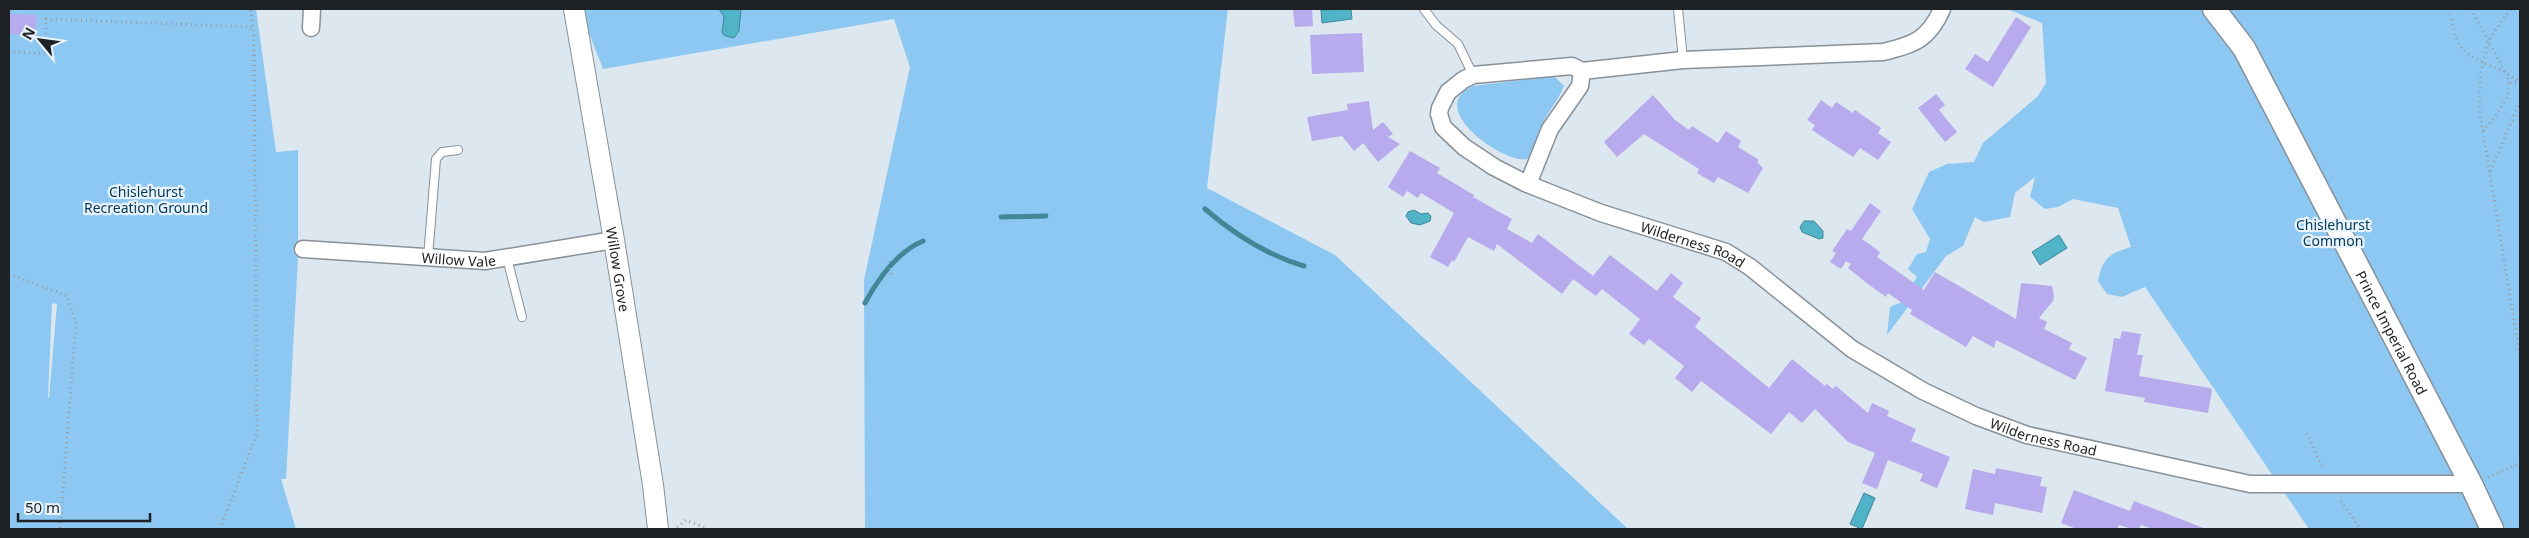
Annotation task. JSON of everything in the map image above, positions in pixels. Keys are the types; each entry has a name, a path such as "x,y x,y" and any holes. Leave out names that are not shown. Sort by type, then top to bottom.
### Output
{"main road":[{"name":"Prince Imperial Road","path":"2214,9 2244,48 2471,484 2492,529"}],"street":[{"path":"311,28 312,9"},
{"name":"Willow Grove","path":"574,9 614,240 653,484 658,529"},
{"path":"1473,75 1572,66 1582,71 1683,60 1883,52 1904,48 1922,39 1936,23 1942,9"},
{"path":"1528,184 1550,129 1580,86 1582,71"},
{"name":"Wilderness Road","path":"1473,75 1463,80 1442,101 1439,114 1443,127 1472,152 1494,167 1528,184 1601,213 1726,252 1750,267 1852,349 1923,391 1976,416 2027,435 2250,484 2471,484"},
{"name":"Willow Vale","path":"303,249 485,261 614,240"}],"lane":[{"path":"1424,9 1436,25 1458,44 1473,75"},
{"path":"1678,9 1683,60"},
{"path":"428,257 436,159 442,152 458,150"},
{"path":"506,258 522,317"}],"path":[{"path":"220,529 257,433 253,27 251,9"},
{"path":"2450,9 2452,31 2459,47 2472,58 2506,72 2520,83"},
{"path":"2471,9 2506,72 2510,83 2508,95 2503,105 2483,131"},
{"path":"2510,9 2489,40 2484,63 2479,107 2520,357"},
{"path":"9,52 45,53 46,19 253,27"},
{"path":"2510,83 2520,83"},
{"path":"2490,172 2520,102"},
{"path":"889,265 891,274"},
{"path":"9,274 67,296 76,322 60,529"},
{"path":"2471,484 2520,463"},
{"path":"674,529 686,520 708,529"}],"green space":[{"name":"Chislehurst Recreation Ground","path":"9,9 256,9 276,152 298,150 298,258 286,479 281,479 296,529 9,529","holes":["52,303 57,304 49,398 48,398"]},
{"path":"584,9 1228,9 1207,188 1335,255 1628,529 865,529 864,280 910,67 894,19 603,69 586,25"},
{"name":"Chislehurst Common","path":"2007,9 2520,9 2520,529 2309,529 2145,287 2122,297 2107,294 2098,281 2102,267 2108,258 2117,252 2131,247 2118,208 2073,199 2058,207 2045,209 2030,197 2035,177 2015,193 2010,217 1984,222 1975,217 1963,246 1946,256 1887,335 1890,307 1900,303 1917,277 1908,269 1917,254 1926,252 1930,239 1912,209 1929,172 1947,164 1974,162 1983,143 2038,96 2046,83 2042,23"},
{"path":"1554,76 1564,86 1542,124 1535,149 1529,158 1520,159 1506,155 1490,146 1475,135 1463,122 1457,109 1460,96 1473,86"}],"shaded area":[{"path":"719,9 741,9 739,31 734,38 725,36 722,33 724,17"},
{"path":"1351,9 1352,19 1322,23 1321,10"},
{"path":"1414,210 1421,214 1428,213 1431,216 1430,221 1420,225 1411,223 1406,216 1408,212"},
{"path":"1804,221 1814,221 1823,231 1823,238 1819,239 1802,232 1800,227"},
{"path":"2059,235 2067,248 2040,265 2032,252"},
{"path":"1864,493 1875,498 1862,529 1850,524"}],"building":[{"path":"1293,9 1312,9 1313,26 1295,27"},
{"path":"10,14 37,15 36,35 9,34"},
{"path":"2016,17 2031,27 1993,87 1965,69 1975,54 1988,62"},
{"path":"1362,33 1364,72 1312,74 1310,35"},
{"path":"1936,94 1945,105 1939,110 1957,132 1945,142 1918,108"},
{"path":"1653,95 1675,120 1689,130 1692,126 1718,143 1726,131 1741,141 1738,147 1759,160 1757,162 1763,168 1748,193 1718,177 1714,183 1697,173 1699,169 1644,134 1617,157 1604,142"},
{"path":"1821,100 1832,108 1836,102 1853,113 1855,110 1881,128 1878,133 1891,142 1878,160 1860,148 1853,157 1812,130 1815,125 1807,120"},
{"path":"1369,101 1373,130 1383,122 1393,134 1388,137 1400,144 1378,162 1363,143 1354,151 1342,136 1312,141 1307,117 1348,110 1347,104"},
{"path":"1410,151 1440,168 1437,173 1474,195 1473,197 1512,219 1507,229 1532,243 1538,234 1593,276 1610,255 1657,291 1671,273 1683,283 1673,297 1701,318 1695,327 1769,388 1792,359 1825,386 1827,384 1833,389 1836,386 1868,413 1872,403 1889,411 1887,416 1916,429 1911,441 1950,457 1937,488 1920,481 1923,474 1888,460 1877,489 1862,483 1875,453 1848,442 1815,409 1802,423 1789,412 1771,434 1701,381 1692,392 1675,378 1684,366 1649,339 1644,345 1629,334 1640,319 1602,289 1596,296 1573,279 1562,294 1497,244 1494,251 1468,237 1454,262 1452,260 1448,267 1430,257 1454,213 1421,193 1418,198 1407,191 1403,197 1388,187"},
{"path":"1870,203 1881,211 1862,239 1880,252 1877,257 1924,290 1935,272 2016,319 2021,283 2052,286 2053,301 2039,318 2047,322 2044,329 2072,343 2069,349 2087,358 2075,380 1996,340 1994,348 1973,336 1966,347 1910,314 1912,310 1888,293 1886,297 1848,268 1851,264 1846,261 1841,269 1830,262 1836,253 1832,251 1847,229 1851,231"},
{"path":"2122,331 2141,334 2137,355 2143,355 2139,376 2210,388 2212,390 2208,413 2144,402 2145,398 2105,391 2114,338 2120,339"},
{"path":"1996,468 2042,477 2040,486 2047,487 2042,513 1995,503 1993,515 1965,509 1973,469 1995,474"},
{"path":"2074,490 2130,511 2134,501 2206,529 2153,529 2141,525 2139,529 2132,529 2119,525 2117,529 2077,529 2061,523"}],"waterway":[{"path":"1205,209 1251,243 1277,256 1304,266"},
{"path":"1001,217 1046,216"},
{"path":"865,303 889,267 905,252 923,241"}]}
